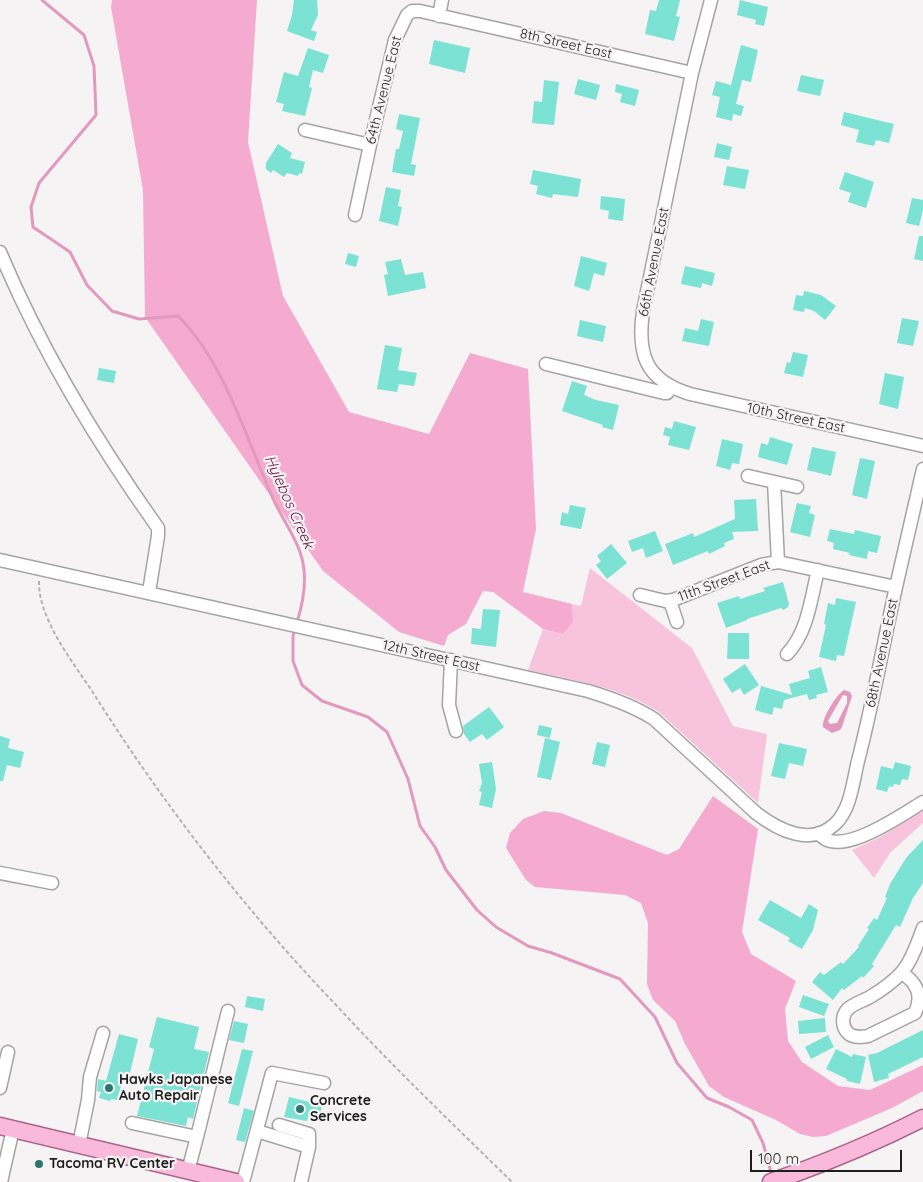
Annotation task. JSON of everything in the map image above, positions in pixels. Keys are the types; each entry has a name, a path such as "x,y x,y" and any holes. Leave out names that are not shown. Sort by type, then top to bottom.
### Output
{"main road":[{"path":"771,1182 801,1172 876,1141 923,1118"},
{"path":"6,1127 226,1181"}],"street":[{"path":"440,16 442,0"},
{"name":"66th Avenue East","path":"671,387 658,377 648,365 641,344 640,332 692,73 711,0"},
{"name":"64th Avenue East","path":"355,215 370,145 396,40 403,21 406,15 412,11 440,16"},
{"name":"8th Street East","path":"440,16 692,73"},
{"path":"305,130 370,145"},
{"path":"0,252 28,312 65,383 109,456 158,528 149,592"},
{"path":"546,364 664,394 671,387"},
{"name":"10th Street East","path":"671,387 690,394 923,446"},
{"name":"68th Avenue East","path":"823,832 835,824 842,816 851,790 923,469"},
{"path":"748,476 797,487"},
{"path":"774,482 778,562"},
{"name":"12th Street East","path":"0,560 588,691 640,710 665,729 756,814 772,826 797,834 823,832 822,838 828,842 838,843 853,840 875,830 923,802"},
{"name":"11th Street East","path":"640,595 665,601 670,600 761,565 778,562 896,587"},
{"path":"787,654 796,644 805,624 818,570"},
{"path":"670,600 677,622"},
{"path":"451,660 449,705 456,731"},
{"path":"0,873 52,883"},
{"path":"902,973 918,984 921,989 923,1003 915,1013 868,1036 860,1038 852,1036 847,1032 843,1021 848,1008 872,996 902,973 916,948 923,928"},
{"path":"188,1171 228,1011"},
{"path":"79,1145 88,1100 90,1077 103,1033"},
{"path":"0,1087 8,1052"},
{"path":"243,1182 272,1073 324,1083"},
{"path":"132,1123 197,1137"},
{"path":"279,1125 309,1134 309,1147 301,1182"},
{"path":"1,1182 6,1127"},
{"path":"257,1131 309,1147"}],"path":[{"path":"41,569 40,592 44,614 130,750 193,837 262,923 336,1006 512,1182"}],"shaded area":[{"path":"112,0 257,0 248,142 283,296 349,412 429,434 470,353 528,369 536,529 523,592 572,604 573,622 563,634 543,629 493,592 483,591 466,624 448,635 444,646 399,632 323,571 145,317 143,190 111,7"},
{"path":"590,568 692,648 733,726 767,734 758,803 659,712 644,703 596,685 528,670 543,629 563,634 573,622 572,604 581,606"},
{"path":"844,690 850,692 852,696 842,727 840,730 832,733 823,727 824,718 837,696","holes":["843,695 847,696 847,703 837,723 830,724 828,721"]},
{"path":"713,796 758,829 742,932 751,954 796,981 785,1009 788,1041 802,1062 838,1086 870,1090 923,1065 923,1091 892,1108 826,1136 813,1137 800,1134 776,1120 724,1097 709,1086 685,1044 675,1021 653,1000 647,984 648,923 641,903 625,895 535,887 526,880 506,848 510,833 523,819 544,811 561,813 667,855 679,849"},
{"path":"923,811 923,823 890,853 874,878 852,850 878,838"}],"building":[{"path":"294,0 317,0 318,15 311,30 317,32 314,41 287,31"},
{"path":"659,0 680,0 676,16 680,17 674,41 645,34 650,10 656,11"},
{"path":"740,0 768,7 764,26 755,24 756,20 737,15"},
{"path":"434,40 470,48 465,73 429,64"},
{"path":"741,45 758,50 751,82 742,80 736,104 744,106 741,116 733,114 732,121 716,117 720,97 712,95 716,81 731,85"},
{"path":"308,48 329,55 323,73 313,70 309,87 312,88 305,116 282,111 284,104 276,102 284,72 298,76"},
{"path":"801,75 824,80 820,96 797,91"},
{"path":"578,79 600,85 596,100 574,94"},
{"path":"544,80 559,82 554,125 532,123 534,101 542,102"},
{"path":"616,84 639,90 635,106 620,102 622,94 615,92"},
{"path":"844,112 894,124 889,143 876,140 874,146 856,142 859,130 841,125"},
{"path":"399,114 420,118 411,164 416,165 414,176 392,172 396,149 399,149 403,131 396,129"},
{"path":"717,143 732,147 729,160 714,157"},
{"path":"278,144 292,153 290,158 305,162 302,174 299,173 298,176 287,173 284,177 273,170 271,173 266,169 266,163"},
{"path":"727,166 749,170 745,189 723,185"},
{"path":"533,170 581,179 578,197 553,194 552,198 536,194 538,186 530,184"},
{"path":"845,172 874,182 866,208 848,202 851,193 839,189"},
{"path":"386,187 401,190 398,206 402,207 398,226 379,221"},
{"path":"601,196 625,199 623,221 608,219 609,211 600,209"},
{"path":"912,198 923,200 923,210 919,226 906,223"},
{"path":"919,236 923,236 923,261 914,259"},
{"path":"348,253 359,256 356,267 345,264"},
{"path":"581,256 607,263 604,276 594,273 589,291 574,286"},
{"path":"401,259 405,275 423,272 426,288 388,296 384,275 388,274 385,262"},
{"path":"685,266 715,273 712,286 702,283 701,288 681,284"},
{"path":"804,291 821,295 836,306 825,320 814,311 805,308 804,312 793,310 796,295 803,296"},
{"path":"902,318 919,321 913,346 897,343"},
{"path":"701,319 714,322 709,346 682,341 685,328 698,331"},
{"path":"580,320 606,326 603,342 577,336"},
{"path":"385,345 402,348 398,370 417,373 414,386 399,384 397,392 377,389"},
{"path":"793,352 808,355 803,377 784,373 787,362 790,363"},
{"path":"99,368 116,371 114,383 97,380"},
{"path":"885,373 904,377 898,409 879,404"},
{"path":"572,381 587,386 584,395 596,400 619,405 613,430 562,411"},
{"path":"674,421 696,427 689,450 668,445 670,437 663,435 665,427 672,429"},
{"path":"770,437 793,444 787,465 758,457 761,443 768,445"},
{"path":"722,439 743,444 739,464 732,463 730,470 716,466"},
{"path":"812,447 836,452 831,476 807,470"},
{"path":"860,458 875,461 867,499 852,495"},
{"path":"756,499 758,531 732,532 734,539 724,543 725,546 709,554 708,551 673,565 665,544 693,533 694,537 735,519 734,500"},
{"path":"797,503 811,506 809,513 815,515 810,537 790,532"},
{"path":"570,505 586,508 581,529 560,525 562,512 568,514"},
{"path":"830,529 854,534 855,530 881,536 877,553 868,551 867,559 833,549 834,543 827,541"},
{"path":"655,531 663,551 646,558 643,548 632,552 628,541"},
{"path":"611,544 627,563 607,579 596,565 601,561 597,556"},
{"path":"783,582 789,604 787,608 783,610 781,608 747,619 726,628 717,603 739,596 740,599 765,591 763,588"},
{"path":"836,598 856,602 844,656 837,655 836,661 819,657 826,625 824,624 828,603 835,605"},
{"path":"483,609 500,610 496,647 471,644 472,628 481,629"},
{"path":"728,633 749,633 749,659 727,659"},
{"path":"745,664 759,685 744,695 740,688 732,693 723,679"},
{"path":"821,667 828,692 816,695 817,698 809,700 807,694 784,700 782,709 774,707 772,715 755,710 761,686 792,695 789,684 810,678 808,671"},
{"path":"489,707 504,727 487,740 482,734 470,742 464,734 463,726"},
{"path":"539,725 552,728 550,738 537,735"},
{"path":"0,736 10,739 8,748 24,752 20,768 7,765 3,781 0,781"},
{"path":"545,738 560,742 551,780 537,777"},
{"path":"597,742 610,745 605,767 592,764"},
{"path":"779,743 807,749 803,766 789,763 785,779 771,776"},
{"path":"492,762 496,789 492,808 479,805 482,792 479,791 482,783 479,764"},
{"path":"895,762 911,766 908,780 902,779 900,785 894,784 893,787 889,786 887,792 876,789 881,766 893,769"},
{"path":"923,840 923,883 913,898 900,927 896,925 872,964 874,966 863,978 862,976 844,990 842,988 833,1000 812,982 820,972 824,975 841,962 843,964 859,947 869,929 867,928 874,918 877,920 887,898 885,897 890,884 906,858"},
{"path":"770,900 801,918 809,904 818,910 813,930 802,949 788,941 790,938 758,920"},
{"path":"803,995 829,1004 824,1016 799,1007"},
{"path":"247,996 265,999 263,1011 245,1007"},
{"path":"157,1017 199,1027 194,1049 209,1052 193,1119 188,1117 186,1126 137,1116 154,1049 149,1047"},
{"path":"825,1018 826,1032 799,1034 798,1021"},
{"path":"234,1021 248,1024 244,1043 229,1040"},
{"path":"923,1030 923,1057 888,1074 889,1078 874,1082 868,1055 877,1053"},
{"path":"119,1034 138,1039 130,1073 125,1072 117,1100 111,1099 110,1101 99,1098 101,1092 97,1091 98,1079 106,1081"},
{"path":"828,1035 834,1047 811,1059 805,1047"},
{"path":"242,1049 253,1051 239,1106 228,1103"},
{"path":"836,1049 852,1057 853,1054 866,1057 860,1084 847,1081 847,1079 826,1069"},
{"path":"289,1097 322,1105 320,1115 309,1112 307,1121 284,1117"},
{"path":"244,1108 254,1111 245,1142 236,1140"}],"waterway":[{"name":"Hylebos Creek","path":"42,0 84,35 94,66 96,115 39,183 31,207 33,227 70,252 87,285 112,311 139,319 178,316 208,354 232,400 275,503 301,554 304,585 303,600 297,622"},
{"name":"Hylebos Creek","path":"295,629 293,636 293,661 302,685 322,701 368,717 387,732 408,779 420,826 435,847 446,870 477,910 496,927 528,946 552,953 620,979 655,1017 677,1063 707,1098 729,1107 752,1120 763,1143 772,1176"}],"place":[{"name":"Hawks Japanese Auto Repair","path":"109,1088"},
{"name":"Concrete Services","path":"300,1109"},
{"name":"Tacoma RV Center","path":"39,1164"}]}
